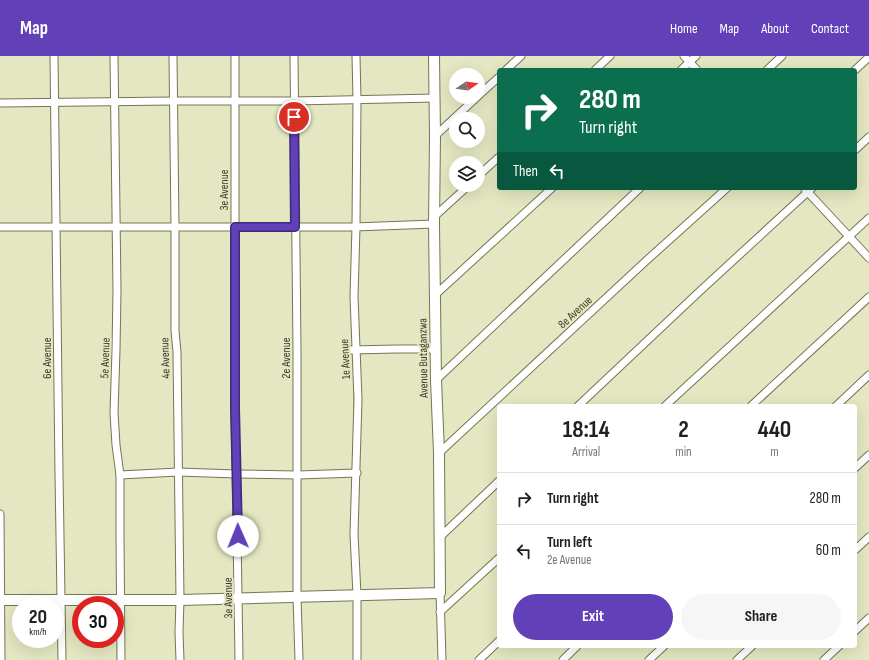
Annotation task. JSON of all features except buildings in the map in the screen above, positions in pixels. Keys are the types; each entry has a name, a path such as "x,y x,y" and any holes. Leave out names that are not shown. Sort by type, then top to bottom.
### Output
{"street":[{"name":"6e Avenue","path":"54,56 61,596"},
{"name":"5e Avenue","path":"114,56 116,227 116,343 114,413 120,475 121,596"},
{"name":"4e Avenue","path":"172,56 174,101 175,331 177,352 180,660"},
{"name":"3e Avenue","path":"235,56 235,408 240,660"},
{"name":"2e Avenue","path":"294,56 299,660"},
{"name":"1e Avenue","path":"356,56 356,227 353,349 358,400 354,534 357,596 357,660"},
{"name":"Avenue Butaganzwa","path":"434,56 436,380 439,453 440,612 442,660"},
{"path":"508,68 522,56"},
{"path":"597,68 610,56"},
{"path":"684,56 686,65 696,56"},
{"path":"769,68 782,56"},
{"path":"857,68 869,57"},
{"path":"485,90 497,79"},
{"path":"0,103 54,101 294,101 435,98"},
{"path":"435,136 470,104"},
{"path":"857,148 869,137"},
{"path":"485,170 497,159"},
{"path":"435,295 550,190"},
{"path":"436,380 638,190"},
{"name":"8e Avenue","path":"439,453 725,190"},
{"path":"580,404 807,191 869,258"},
{"path":"0,227 356,227 435,220 461,192"},
{"path":"667,404 869,218"},
{"path":"753,404 869,297"},
{"path":"353,349 436,349"},
{"path":"838,404 869,375"},
{"path":"857,466 869,455"},
{"path":"120,475 178,472 298,475 357,473"},
{"path":"440,537 497,483"},
{"path":"0,514 1,660"},
{"path":"857,548 869,537"},
{"path":"440,612 497,560"},
{"path":"124,600 180,600 440,593"},
{"path":"0,600 12,600"},
{"path":"857,629 869,618"},
{"path":"479,660 497,643"},
{"name":"6e Avenue","path":"62,648 62,660"},
{"name":"5e Avenue","path":"121,648 121,660"},
{"path":"563,660 575,648"},
{"path":"649,660 662,648"},
{"path":"737,660 750,648"},
{"path":"824,660 837,648"}],"waterway":[{"path":"354,390 354,407"}],"route":[{"path":"238,536 235,408 235,227 295,227 294,117"}]}
